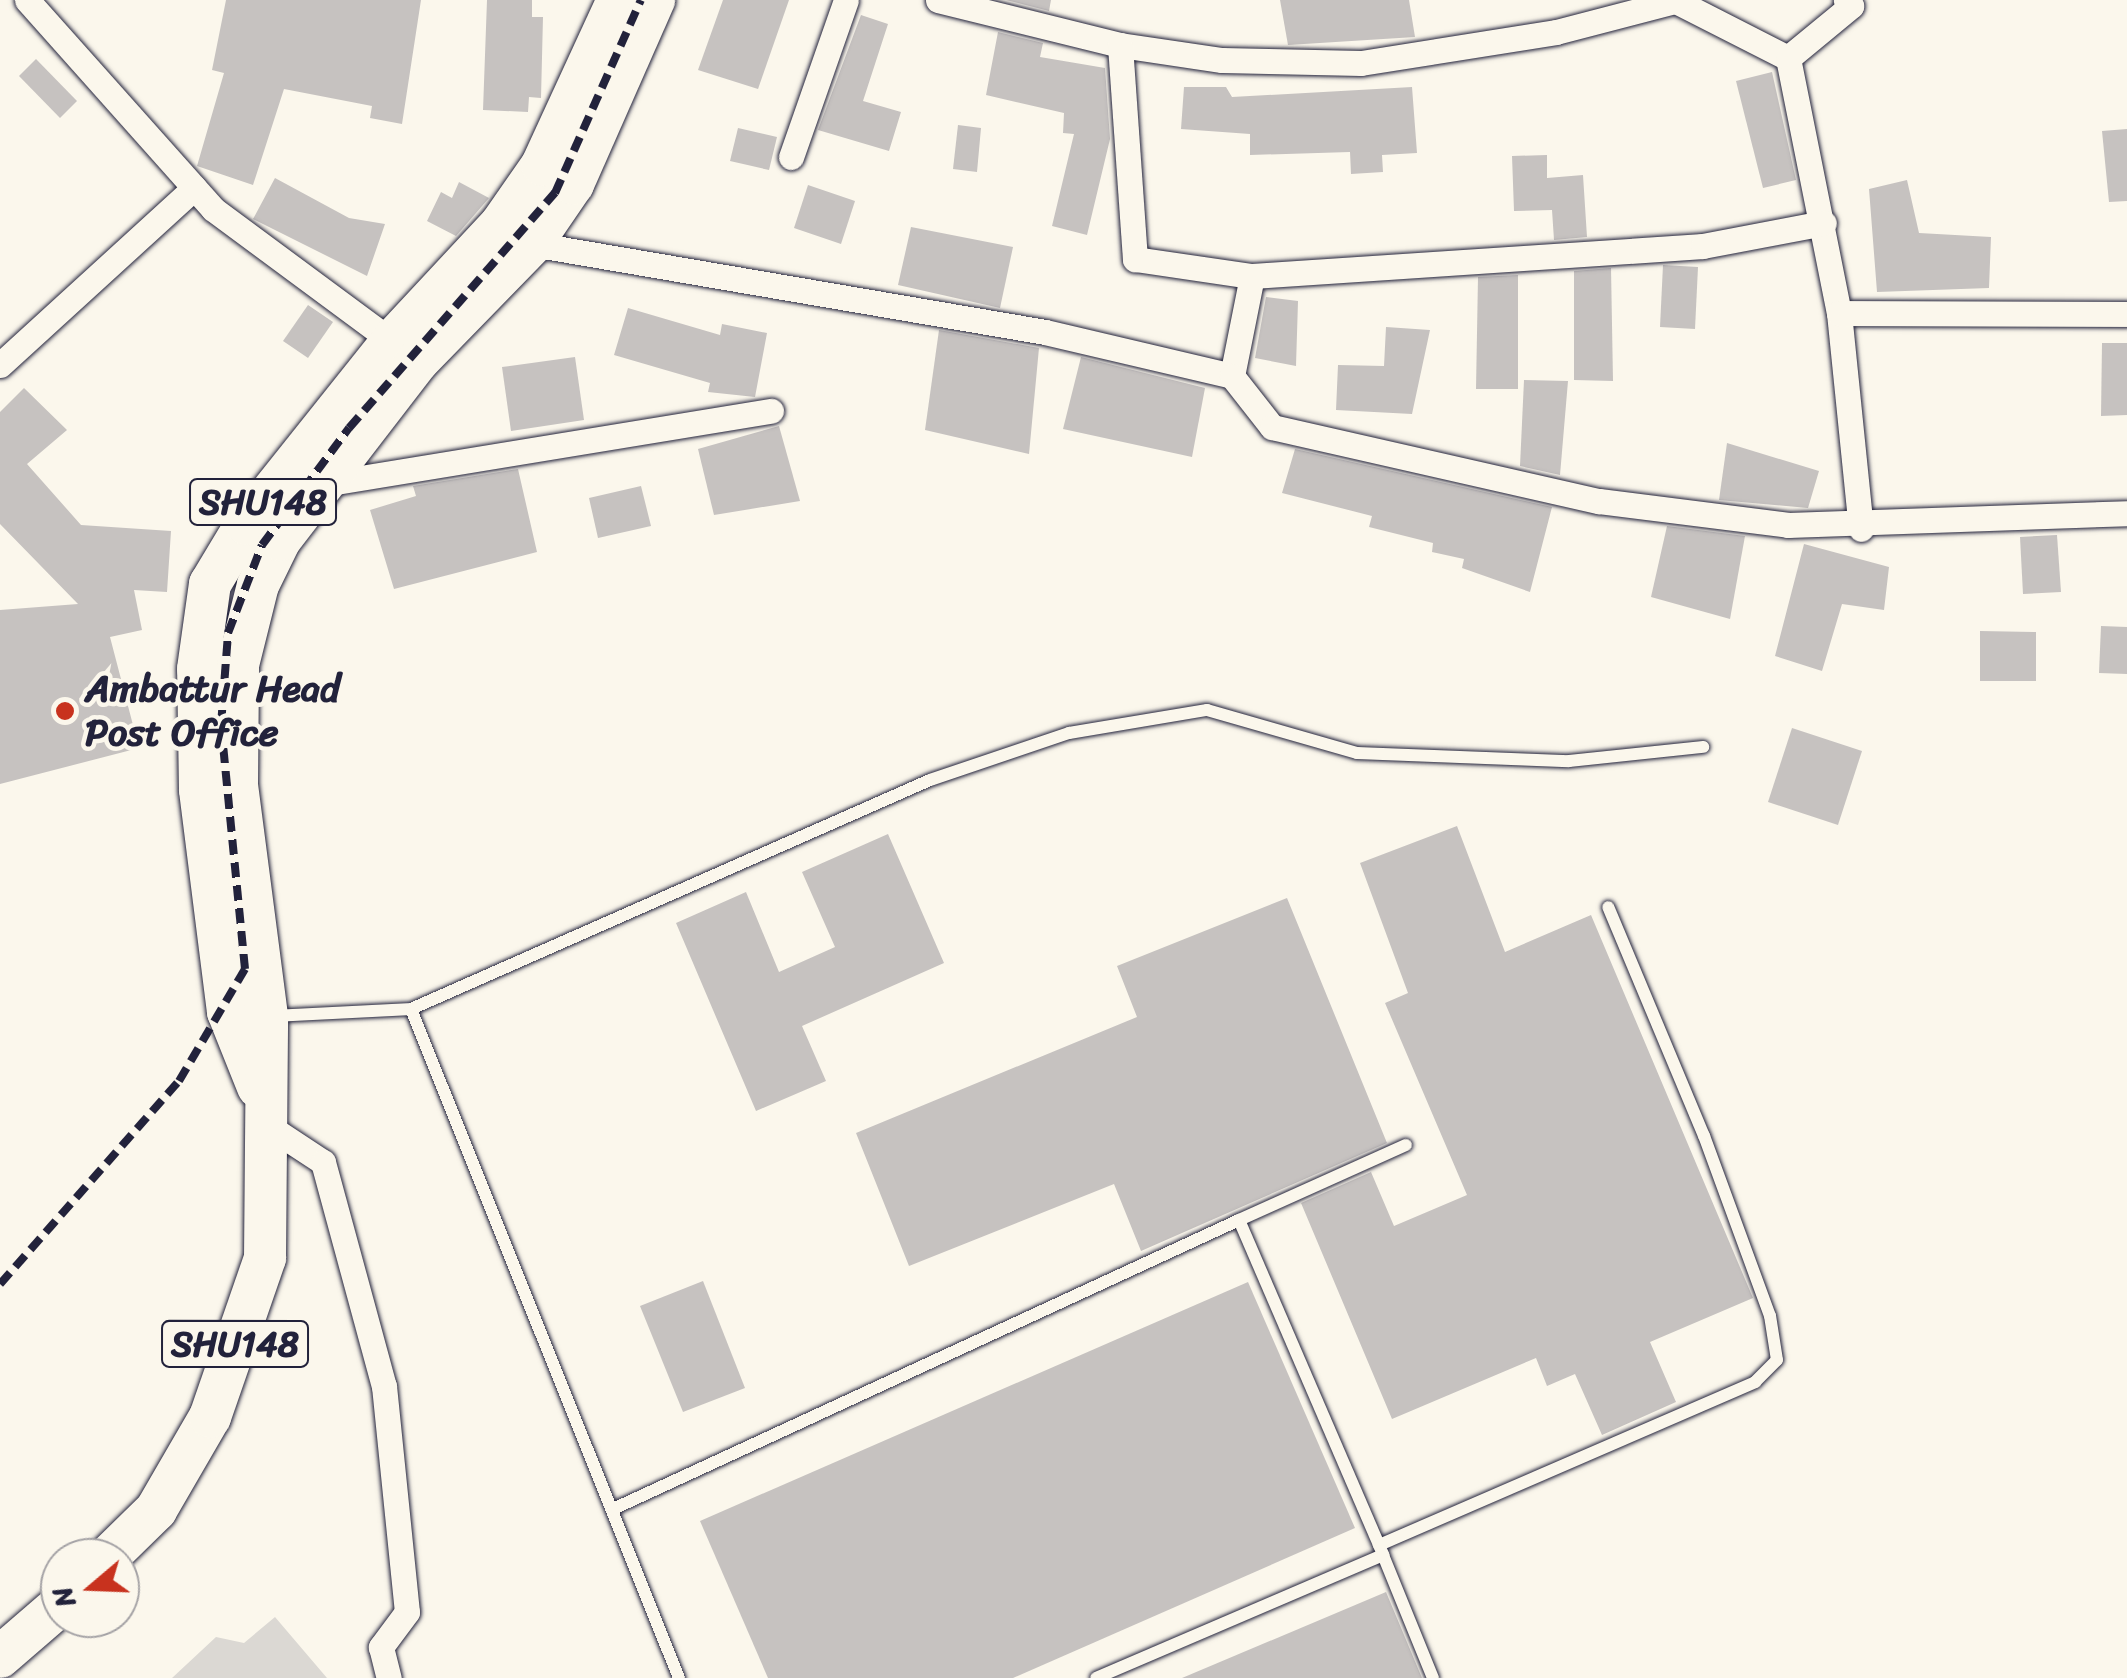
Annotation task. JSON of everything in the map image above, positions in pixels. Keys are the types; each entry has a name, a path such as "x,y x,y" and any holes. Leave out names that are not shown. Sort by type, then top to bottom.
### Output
{"highway":[{"name":"SHU148","path":"262,1109 228,1012 200,790 198,669 210,584 246,524 405,351 501,224 542,165 618,0"},
{"name":"SHU148","path":"127,1538 156,1510 210,1417 264,1258 262,1109 267,1016 237,785 238,665 258,584 405,351 532,244 573,184 654,0"}],"street":[{"path":"27,0 194,188 405,351"},
{"path":"790,157 846,0"},
{"path":"938,0 1120,45 1222,60 1361,63 1556,32 1674,0 1788,58"},
{"path":"1788,58 1851,6 1846,0"},
{"path":"1120,45 1136,259 1252,276 1703,246 1824,223"},
{"path":"1788,58 1824,223 1838,313 1861,529"},
{"path":"0,365 194,188"},
{"path":"532,244 1044,332 1232,376 1272,427 1599,501 1861,529 2127,512"},
{"path":"1232,376 1252,276"},
{"path":"1838,313 2127,314"},
{"path":"324,484 771,412"},
{"path":"262,1109 323,1162 384,1386 407,1612 382,1648 389,1678"}],"lane":[{"path":"267,1016 412,1009 930,780 1068,733 1207,710 1356,752 1569,761 1703,747"},
{"path":"1096,1678 1755,1382 1776,1360 1770,1316 1704,1136 1608,907"},
{"path":"412,1009 680,1678"},
{"path":"613,1509 1406,1146"},
{"path":"1239,1220 1433,1678"}],"shaded area":[{"path":"275,1617 327,1678 172,1678 216,1637 244,1643"}],"building":[{"path":"226,0 421,0 402,124 370,118 372,106 284,89 253,185 197,166 224,73 212,70"},
{"path":"487,0 532,0 532,17 543,17 541,98 529,97 528,112 483,110"},
{"path":"723,0 789,0 758,89 698,70"},
{"path":"1006,0 1051,0 1049,11"},
{"path":"1280,0 1409,0 1415,37 1288,45"},
{"path":"861,15 888,24 863,101 901,112 889,151 818,130"},
{"path":"998,32 1043,43 1040,57 1105,68 1110,139 1087,235 1052,226 1074,134 1063,133 1064,113 986,95"},
{"path":"36,59 77,101 60,118 19,76"},
{"path":"1772,72 1796,180 1763,188 1736,81"},
{"path":"1184,87 1226,87 1232,97 1412,87 1417,153 1382,155 1383,172 1351,174 1350,152 1250,155 1250,134 1181,129"},
{"path":"958,125 981,128 977,172 953,169"},
{"path":"738,128 777,137 769,170 730,161"},
{"path":"2127,129 2127,201 2109,202 2102,131"},
{"path":"1547,155 1547,178 1583,175 1587,237 1554,240 1552,210 1514,211 1512,156"},
{"path":"275,178 349,218 385,224 367,276 253,219"},
{"path":"1907,180 1919,233 1991,237 1989,288 1877,292 1869,189"},
{"path":"459,182 489,198 456,236 427,221 441,192 452,198"},
{"path":"808,185 855,201 841,244 794,228"},
{"path":"911,227 1013,247 1000,308 898,285"},
{"path":"1663,265 1698,267 1695,329 1660,327"},
{"path":"1611,268 1613,381 1574,380 1574,271"},
{"path":"1518,275 1518,389 1476,389 1478,277"},
{"path":"1266,297 1298,301 1296,366 1255,358"},
{"path":"308,305 333,322 308,358 283,341"},
{"path":"628,308 720,335 722,324 767,333 755,397 708,392 710,383 614,355"},
{"path":"1386,327 1430,330 1412,414 1336,410 1338,365 1384,366"},
{"path":"939,330 1039,348 1029,454 925,430"},
{"path":"2102,343 2127,343 2127,415 2101,416"},
{"path":"575,357 584,420 511,431 502,367"},
{"path":"1081,357 1205,388 1192,457 1063,429"},
{"path":"1524,380 1568,381 1560,475 1520,466"},
{"path":"24,388 67,430 27,464 81,525 171,531 167,592 134,590 142,630 110,637 139,748 0,784 0,610 78,604 0,524 0,412"},
{"path":"779,426 800,501 714,515 698,449"},
{"path":"1727,443 1819,471 1808,508 1719,500"},
{"path":"1295,449 1552,507 1530,592 1462,568 1464,559 1432,552 1433,543 1369,527 1372,516 1282,493"},
{"path":"518,469 537,552 394,589 370,510 416,496 413,486"},
{"path":"641,486 651,526 598,538 589,498"},
{"path":"1667,526 1745,536 1730,619 1651,597"},
{"path":"2057,535 2061,592 2023,594 2020,537"},
{"path":"1804,544 1889,567 1884,610 1842,604 1822,671 1775,656"},
{"path":"2101,626 2127,627 2127,674 2099,673"},
{"path":"1980,631 2036,632 2036,681 1980,681"},
{"path":"1792,728 1862,751 1838,825 1768,802"},
{"path":"1457,826 1505,952 1591,915 1753,1298 1650,1342 1676,1402 1602,1435 1575,1374 1547,1386 1536,1358 1392,1419 1301,1203 1371,1172 1394,1226 1467,1195 1385,1003 1408,993 1360,863"},
{"path":"888,834 944,963 802,1026 826,1081 756,1111 676,923 746,892 779,972 835,947 802,872"},
{"path":"1287,898 1387,1143 1141,1251 1114,1184 909,1266 856,1133 1137,1017 1117,966"},
{"path":"703,1281 745,1388 683,1412 640,1306"},
{"path":"1248,1282 1355,1528 1013,1678 768,1678 700,1521"},
{"path":"1386,1592 1422,1678 1182,1678"}],"railway":[{"path":"0,1284 179,1081 245,969 221,725 228,633 262,545 349,428 555,193 641,0"}],"place":[{"name":"Ambattur Head Post Office","path":"65,711"}]}
